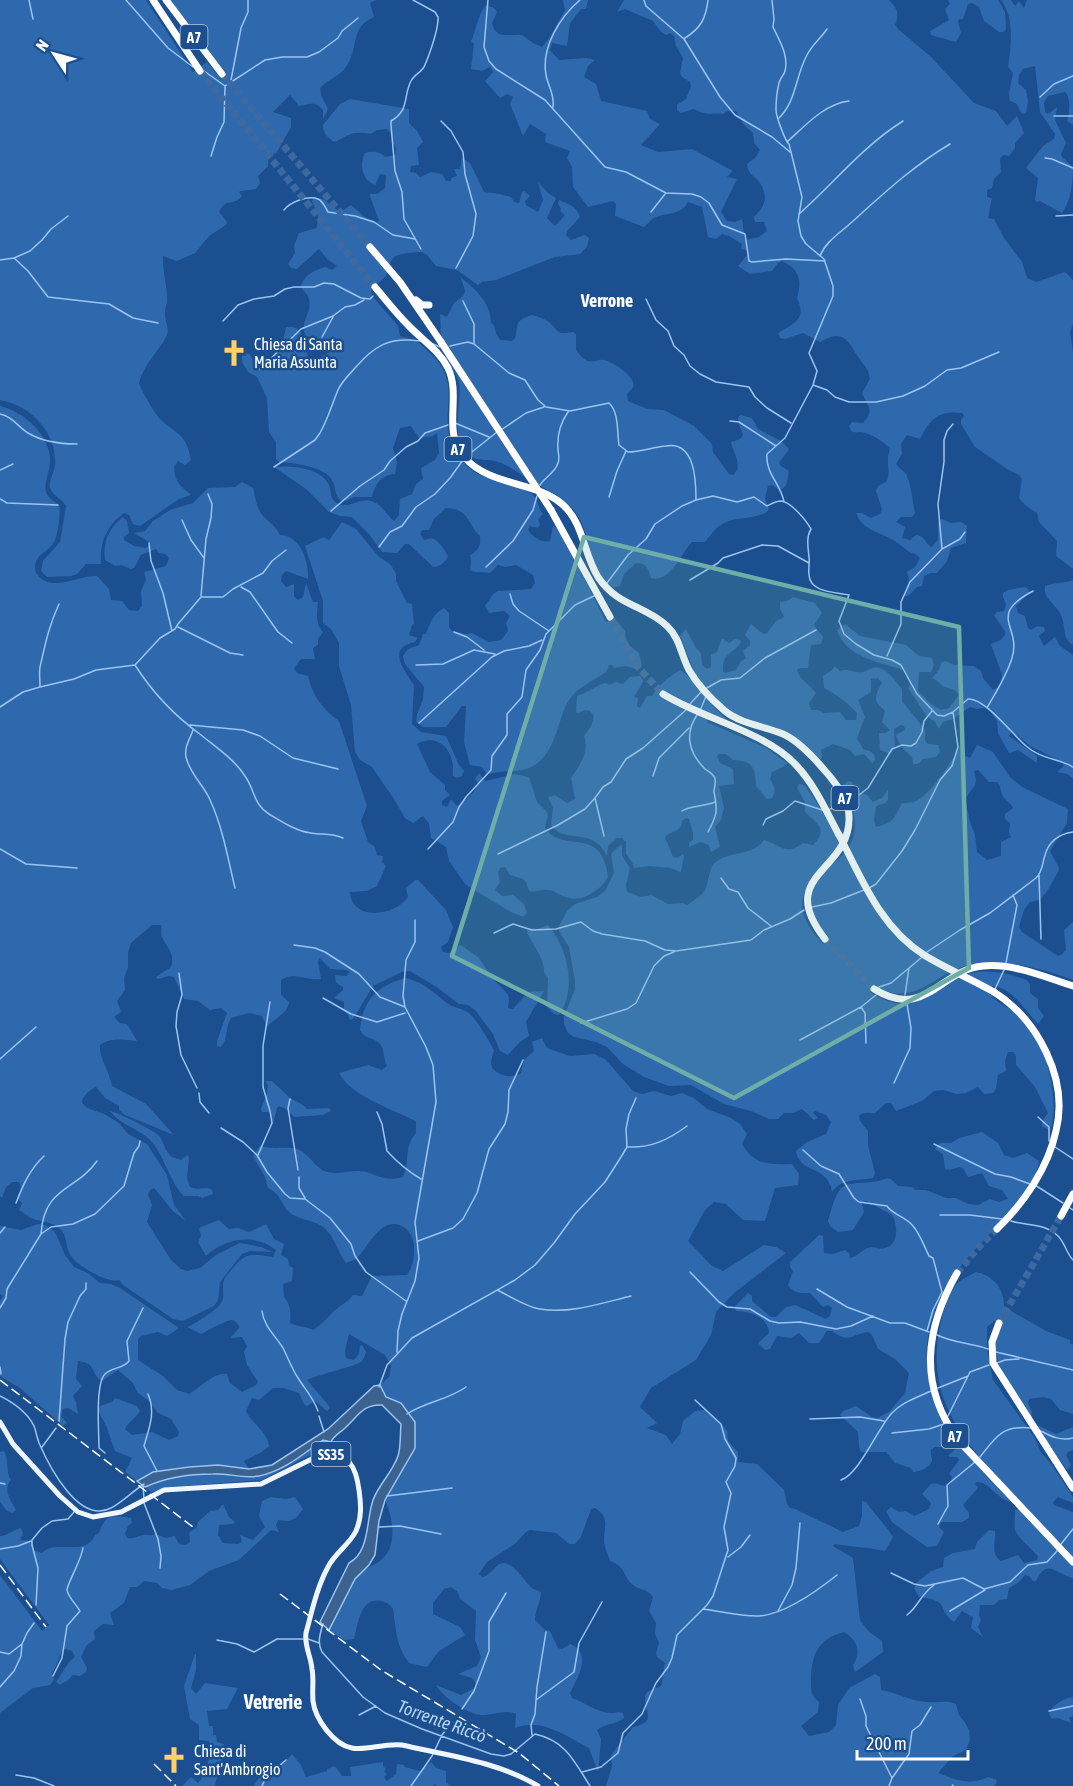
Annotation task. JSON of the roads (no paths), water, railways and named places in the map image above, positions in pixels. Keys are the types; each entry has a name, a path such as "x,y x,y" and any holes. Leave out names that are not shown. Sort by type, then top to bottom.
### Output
{"highway":[{"name":"A7","path":"153,0 200,71"},
{"name":"A7","path":"166,0 222,74"},
{"name":"A7","path":"370,247 393,273 441,342 551,510 589,570 610,617"},
{"path":"393,273 420,303 429,305"},
{"name":"A7","path":"375,287 447,366 454,386 452,432 463,457 485,473 551,497 564,506 577,524 589,570 613,594 668,626 678,640 693,676 720,706 734,717 793,740 845,798 849,822 845,841 818,873 808,894 809,916 825,939"},
{"path":"434,326 441,342"},
{"name":"A7","path":"663,694 685,707 779,750 796,765 819,796 874,904 895,931 924,954 994,992 1021,1014 1031,1026 1047,1052 1054,1073 1058,1098 1057,1128 1041,1170 1011,1216 997,1229"},
{"path":"874,989 899,1000 913,999 928,994 967,970 984,966 1019,970 1073,986"},
{"path":"1061,1216 1073,1194"},
{"name":"A7","path":"957,1273 937,1314 931,1345 934,1388 944,1418 958,1440 1073,1562"},
{"path":"999,1323 992,1342 993,1364 1073,1488"}],"main road":[{"name":"SS35","path":"0,1422 13,1444 60,1496 81,1514 97,1517 121,1512 164,1490 261,1484 322,1454 331,1454 347,1460 356,1471 361,1506 360,1520 350,1540 327,1568 305,1639 312,1667 313,1704 321,1720 340,1743 357,1749 386,1744 402,1745 503,1770 538,1786"}],"waterway":[{"path":"29,0 33,19"},
{"path":"126,0 168,48 193,67"},
{"path":"231,80 241,28 248,12 248,0"},
{"path":"413,0 435,12 438,17 437,28 424,67 411,81 404,107 391,121 391,125 395,171 402,192 404,219 421,249"},
{"path":"488,0 484,47 489,61 496,69 545,100 605,167 626,172 666,193 692,194 701,197 709,203 722,225 745,234 749,261 786,259 825,261"},
{"path":"553,107 546,75 546,54 559,24 580,0"},
{"path":"644,0 646,6 684,39 720,97 735,115 772,137 790,152"},
{"path":"685,38 702,22 708,0"},
{"path":"772,0 773,27 786,59 778,86 776,110 789,144 802,197 798,221 801,236 806,244 824,259 833,286 833,296 809,353 817,371 813,385 785,438 767,454 768,467 784,502"},
{"path":"204,71 225,86 265,60 307,57 319,52 338,38 342,31 358,18"},
{"path":"779,118 793,96 807,55 827,29"},
{"path":"1040,97 1054,84 1073,76"},
{"path":"211,156 224,122 225,86"},
{"path":"787,142 823,111 849,101"},
{"path":"1054,116 1073,116"},
{"path":"441,121 451,131 463,152 465,174 476,214 473,236 456,268"},
{"path":"799,214 862,153 903,121"},
{"path":"820,256 834,237 887,191 950,144"},
{"path":"1045,158 1073,168"},
{"path":"651,212 665,194"},
{"path":"284,210 290,204 314,198 321,201 328,212 355,216 374,222 393,235 415,239"},
{"path":"1056,216 1073,215"},
{"path":"0,260 14,258 30,251 51,229 68,216"},
{"path":"14,258 28,271 48,297 109,304 133,318 158,323"},
{"path":"223,321 238,305 254,299 274,296 285,289 294,287 334,284 361,298 370,299 373,296"},
{"path":"646,299 656,320 668,331 674,346 684,355 690,366 716,382 749,387 755,397 767,408 791,423"},
{"path":"260,369 301,329 364,300"},
{"path":"463,301 474,324 474,344 509,373 525,380 538,400 546,407 570,411 609,403 616,417 619,445 628,452 666,446 676,446 683,450 692,464 696,500 713,496 737,502 754,497 767,506 781,501 794,508 811,529 808,535 811,581 825,591 849,595 839,621 844,634 874,655 901,665 917,694 937,715 944,716 953,712 968,699 975,700 990,710 1031,750 1073,767"},
{"path":"322,337 333,317"},
{"path":"274,467 315,440 323,428 338,390 362,360 383,344 400,340 420,341"},
{"path":"450,346 468,342 474,344"},
{"path":"431,343 440,347"},
{"path":"813,385 849,402 876,402 903,396 925,386 947,370 961,368 999,352"},
{"path":"501,430 526,413 544,407"},
{"path":"540,485 555,470 558,463 559,434 568,412"},
{"path":"0,414 40,439 77,444"},
{"path":"730,421 739,422 776,446"},
{"path":"455,423 489,437"},
{"path":"942,549 938,504 944,462 944,440 953,424"},
{"path":"331,511 360,486 384,470 390,461 406,447 418,441 425,433 448,425"},
{"path":"468,455 497,432"},
{"path":"609,497 626,451"},
{"path":"379,547 390,532 402,526 416,507 435,494 463,460"},
{"path":"0,470 13,464"},
{"path":"201,596 206,539 212,504 208,494"},
{"path":"486,567 513,541 533,510 537,496"},
{"path":"0,499 7,503 58,505"},
{"path":"607,583 628,555 646,539 655,524 682,506 696,500"},
{"path":"182,520 191,540 204,558"},
{"path":"887,656 901,624 901,602 910,582 942,549 960,539 965,532"},
{"path":"149,543 151,561 163,593 172,631"},
{"path":"690,580 723,558 762,545 778,546 809,563"},
{"path":"0,707 23,692 74,679 96,670 135,665 160,638 175,629 201,597 223,597 263,573 272,561 286,550"},
{"path":"241,587 250,592 278,632 292,643"},
{"path":"987,708 1012,658 1014,647 1008,615 1019,600 1033,591"},
{"path":"510,594 513,604 519,611 549,631"},
{"path":"428,849 453,822 466,797 491,770 492,756 507,735 507,714 522,697 526,670 540,650 546,634 575,605 596,595"},
{"path":"40,686 40,669 44,651 59,604"},
{"path":"178,627 230,653 243,655"},
{"path":"705,689 721,680 740,678 765,658 816,630"},
{"path":"454,632 467,637 484,650"},
{"path":"419,723 492,657 504,651 529,646 542,640"},
{"path":"416,665 443,664 474,650 495,654"},
{"path":"135,665 156,694 173,712 236,764 264,810 300,830 343,838"},
{"path":"690,704 701,692"},
{"path":"700,711 706,696"},
{"path":"498,854 558,825 585,809 603,787 611,782 626,759 643,748 686,710"},
{"path":"850,802 868,788 892,749 916,743 922,732 924,721 932,711"},
{"path":"869,888 876,884 902,851 940,780 952,766 958,747 953,712"},
{"path":"697,715 691,729 690,743 695,756 714,776 715,781 716,813 708,832"},
{"path":"190,725 243,730 260,736 293,758 338,769"},
{"path":"653,776 659,758 689,728"},
{"path":"193,730 186,757 215,812 235,888"},
{"path":"595,798 604,836"},
{"path":"763,825 766,819 783,811 795,801 822,810"},
{"path":"682,811 715,802"},
{"path":"830,809 844,806"},
{"path":"927,952 990,913 1036,878 1052,842 1063,834 1073,832"},
{"path":"0,849 26,864 77,868"},
{"path":"1039,875 1041,939"},
{"path":"721,878 729,889 738,892 748,908 771,926"},
{"path":"812,907 831,903 864,890"},
{"path":"1006,963 1017,905 1013,895"},
{"path":"494,933 513,924 532,930 556,929 581,922 593,931 602,934 645,941 665,950 676,951 751,940 764,930 804,910"},
{"path":"397,1352 398,1331 415,1281 419,1258 415,1222 436,1102 433,1065 405,1007 403,996 406,960 415,942 415,920"},
{"path":"294,945 325,952 359,974 380,997 405,1007"},
{"path":"581,1023 627,1009 636,1003 654,966 664,956 674,952"},
{"path":"879,987 891,983 921,958"},
{"path":"905,995 909,968"},
{"path":"995,989 1004,970"},
{"path":"179,973 182,995 176,1026 181,1055 197,1088"},
{"path":"800,1040 861,1007 876,995"},
{"path":"323,998 351,1014 377,1022 405,1013"},
{"path":"258,1155 272,1123 263,1087 263,1046 270,1002"},
{"path":"894,1083 910,1048 911,1028 907,1004"},
{"path":"861,1007 865,1013 866,1043"},
{"path":"0,1059 36,1027"},
{"path":"418,1241 453,1228 463,1219 477,1193 489,1149 505,1124 509,1090 523,1060"},
{"path":"199,1093 200,1102 209,1113"},
{"path":"379,1387 387,1365 412,1338 515,1280 535,1265 575,1214 605,1182 621,1157 627,1147 626,1129 636,1098"},
{"path":"290,1099 288,1108 298,1170"},
{"path":"377,1112 382,1124 387,1151 421,1179"},
{"path":"1038,1117 1049,1127 1049,1141"},
{"path":"628,1147 659,1142 687,1126"},
{"path":"221,1128 243,1142 257,1155 285,1194 290,1198 305,1199 330,1218 351,1244 355,1256 366,1272 406,1301"},
{"path":"0,1308 6,1298 7,1289 41,1234 51,1227 73,1224 95,1214 124,1186 140,1141"},
{"path":"934,1144 995,1174 1030,1184"},
{"path":"1055,1147 1073,1159"},
{"path":"803,1150 821,1166 839,1174 859,1202 887,1206 910,1223 920,1236 929,1256 933,1258 942,1292 933,1310 927,1331"},
{"path":"16,1203 27,1178 44,1156"},
{"path":"41,1234 43,1218 54,1198 89,1171 97,1161"},
{"path":"299,1177 299,1188 305,1198"},
{"path":"1035,1185 1063,1203"},
{"path":"940,1215 970,1215 1002,1219"},
{"path":"1011,1221 1052,1231 1060,1238 1073,1260"},
{"path":"0,1233 5,1227"},
{"path":"690,1272 719,1302 727,1307 750,1309 770,1321 800,1322 836,1329 851,1326 873,1316"},
{"path":"59,1421 68,1322 80,1296 86,1289 86,1283"},
{"path":"817,1289 847,1307 890,1323 905,1323 929,1332"},
{"path":"497,1290 529,1306 551,1310 586,1307 631,1296"},
{"path":"105,1453 99,1448 98,1421 102,1379 105,1374 129,1361 127,1341 143,1308"},
{"path":"262,1311 267,1326 283,1348 318,1411"},
{"path":"937,1335 988,1349"},
{"path":"996,1352 1073,1370"},
{"path":"997,1363 1019,1359"},
{"path":"948,1416 970,1372 989,1365"},
{"path":"0,1367 1,1374"},
{"path":"938,1388 968,1376"},
{"path":"407,1414 466,1387"},
{"path":"841,1480 848,1476 861,1461 895,1410 931,1391"},
{"path":"148,1394 152,1414 144,1446 157,1471"},
{"name":"Torrente Riccò","path":"0,1396 28,1416 34,1426 38,1441 58,1478 77,1501 88,1508 99,1511 111,1508 144,1484"},
{"path":"582,1772 601,1767 618,1753 623,1733 642,1714 656,1683 668,1667 677,1635 713,1596 728,1550 724,1527 731,1493 726,1482 735,1466 736,1458 725,1439 721,1424 695,1400"},
{"path":"319,1416 324,1432"},
{"path":"810,1419 860,1417 884,1421"},
{"path":"892,1433 929,1429 944,1424"},
{"path":"42,1447 56,1428"},
{"path":"980,1457 996,1438 1006,1431 1013,1428 1031,1428"},
{"path":"1041,1431 1057,1438 1073,1438"},
{"path":"938,1524 948,1506 947,1485 975,1462"},
{"path":"0,1483 5,1484"},
{"path":"143,1485 144,1499"},
{"path":"387,1496 452,1488"},
{"path":"144,1503 158,1539 161,1556 160,1568"},
{"path":"36,1605 38,1568 32,1540 42,1528 52,1521 68,1519 74,1512"},
{"path":"778,1611 792,1585 800,1523"},
{"path":"379,1527 400,1526 441,1534"},
{"path":"1061,1544 1073,1529"},
{"path":"728,1557 741,1547 750,1535"},
{"path":"0,1549 31,1541"},
{"path":"53,1676 62,1658 67,1626 80,1611 67,1590 83,1548"},
{"path":"891,1573 914,1584 925,1586 963,1578 984,1589 1010,1582 1028,1565 1047,1562 1057,1551"},
{"path":"703,1609 746,1616 769,1614 801,1601 837,1575"},
{"path":"907,1615 934,1585"},
{"path":"950,1611 985,1590"},
{"path":"462,1709 474,1691 489,1651 489,1622 506,1593"},
{"path":"536,1700 574,1672 579,1643 602,1602"},
{"path":"0,1687 14,1671 21,1656 22,1644 34,1623"},
{"name":"Torrente Riccò","path":"323,1624 319,1642 322,1652 363,1697 385,1713 491,1754 504,1756 511,1754 535,1734 546,1737 568,1753 590,1786"},
{"path":"532,1735 531,1725 535,1714 546,1632"},
{"path":"217,1640 237,1644 254,1652 277,1639 303,1639"},
{"path":"308,1639 319,1643"},
{"path":"0,1652 9,1654 22,1644"},
{"path":"860,1699 866,1716 866,1726 892,1778"},
{"path":"359,1715 376,1706"},
{"path":"1049,1711 1073,1706"},
{"path":"889,1786 909,1754 912,1731 920,1725 931,1707"},
{"path":"411,1786 452,1722"},
{"path":"262,1786 266,1777 286,1760"},
{"path":"16,1775 34,1778 54,1786"}],"tunnel":[{"path":"200,71 375,287"},
{"path":"222,74 370,247"},
{"path":"610,617 637,666 663,694"},
{"path":"825,939 874,989"},
{"path":"999,1323 1061,1216"},
{"path":"957,1273 997,1229"}],"railway":[{"path":"0,1380 193,1527"},
{"path":"0,1565 46,1627"},
{"path":"280,1594 381,1670 519,1753 559,1786"},
{"path":"154,1764 176,1786"}],"place":[{"name":"Chiesa di Santa Maria Assunta","path":"234,353"},
{"name":"Chiesa di Sant'Ambrogio","path":"174,1760"}],"district":[{"name":"Verrone","path":"607,300"},
{"name":"Vetrerie","path":"273,1701"}]}
